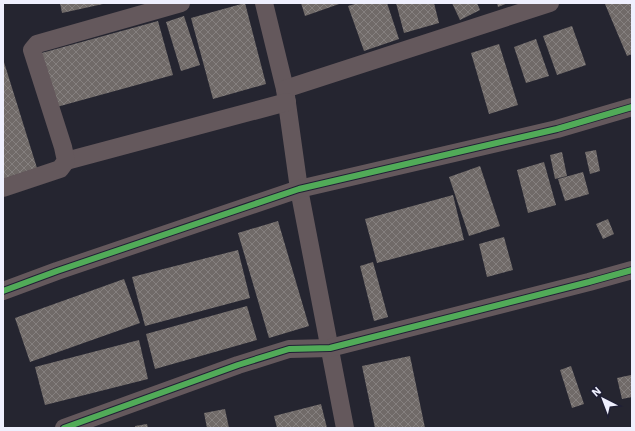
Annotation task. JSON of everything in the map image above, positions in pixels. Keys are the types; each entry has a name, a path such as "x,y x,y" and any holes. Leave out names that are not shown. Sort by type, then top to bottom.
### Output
{"street":[{"path":"66,162 63,147 32,50 37,44 181,3"},
{"path":"264,3 286,95 298,189 345,428"},
{"path":"3,188 60,170 66,162 286,95 550,3"},
{"path":"3,290 298,189 558,129 632,107"},
{"path":"64,428 246,362 290,349 330,348 632,270"}],"building":[{"path":"60,3 103,3 103,4 62,13"},
{"path":"245,3 266,84 213,99 191,18"},
{"path":"301,3 342,3 305,16"},
{"path":"358,3 387,3 399,39 364,51 348,6"},
{"path":"396,3 434,3 439,23 404,33"},
{"path":"452,3 477,3 480,10 460,20"},
{"path":"497,3 508,3 498,7"},
{"path":"632,3 632,54 627,56 605,4"},
{"path":"184,16 200,65 181,71 166,22"},
{"path":"158,21 173,75 53,108 38,54"},
{"path":"572,26 586,65 557,75 543,36"},
{"path":"536,39 549,76 526,83 514,47"},
{"path":"499,44 518,105 489,114 471,53"},
{"path":"3,59 37,168 3,179"},
{"path":"596,150 600,171 590,174 585,152"},
{"path":"562,152 567,176 555,179 550,155"},
{"path":"544,162 556,205 528,213 517,170"},
{"path":"480,166 500,226 469,236 449,177"},
{"path":"583,172 589,194 565,201 558,179"},
{"path":"453,195 464,240 377,263 365,219"},
{"path":"608,219 614,234 603,239 596,224"},
{"path":"278,221 309,326 269,338 238,233"},
{"path":"504,237 513,270 487,277 479,244"},
{"path":"238,250 250,298 145,326 132,277"},
{"path":"373,262 388,317 374,321 360,266"},
{"path":"124,279 140,323 30,362 15,318"},
{"path":"247,306 257,340 155,369 146,334"},
{"path":"139,340 148,379 45,405 35,367"},
{"path":"410,356 425,428 375,428 362,366"},
{"path":"571,366 584,404 572,408 560,370"},
{"path":"631,375 632,397 622,399 617,378"},
{"path":"321,404 327,428 277,428 274,416"},
{"path":"225,409 229,428 207,428 204,413"},
{"path":"147,424 148,428 135,428 135,426"}],"cycle path":[{"path":"3,291 57,271 299,189 557,129 632,107"},
{"path":"64,428 238,365 289,349 330,348 632,270"}]}
